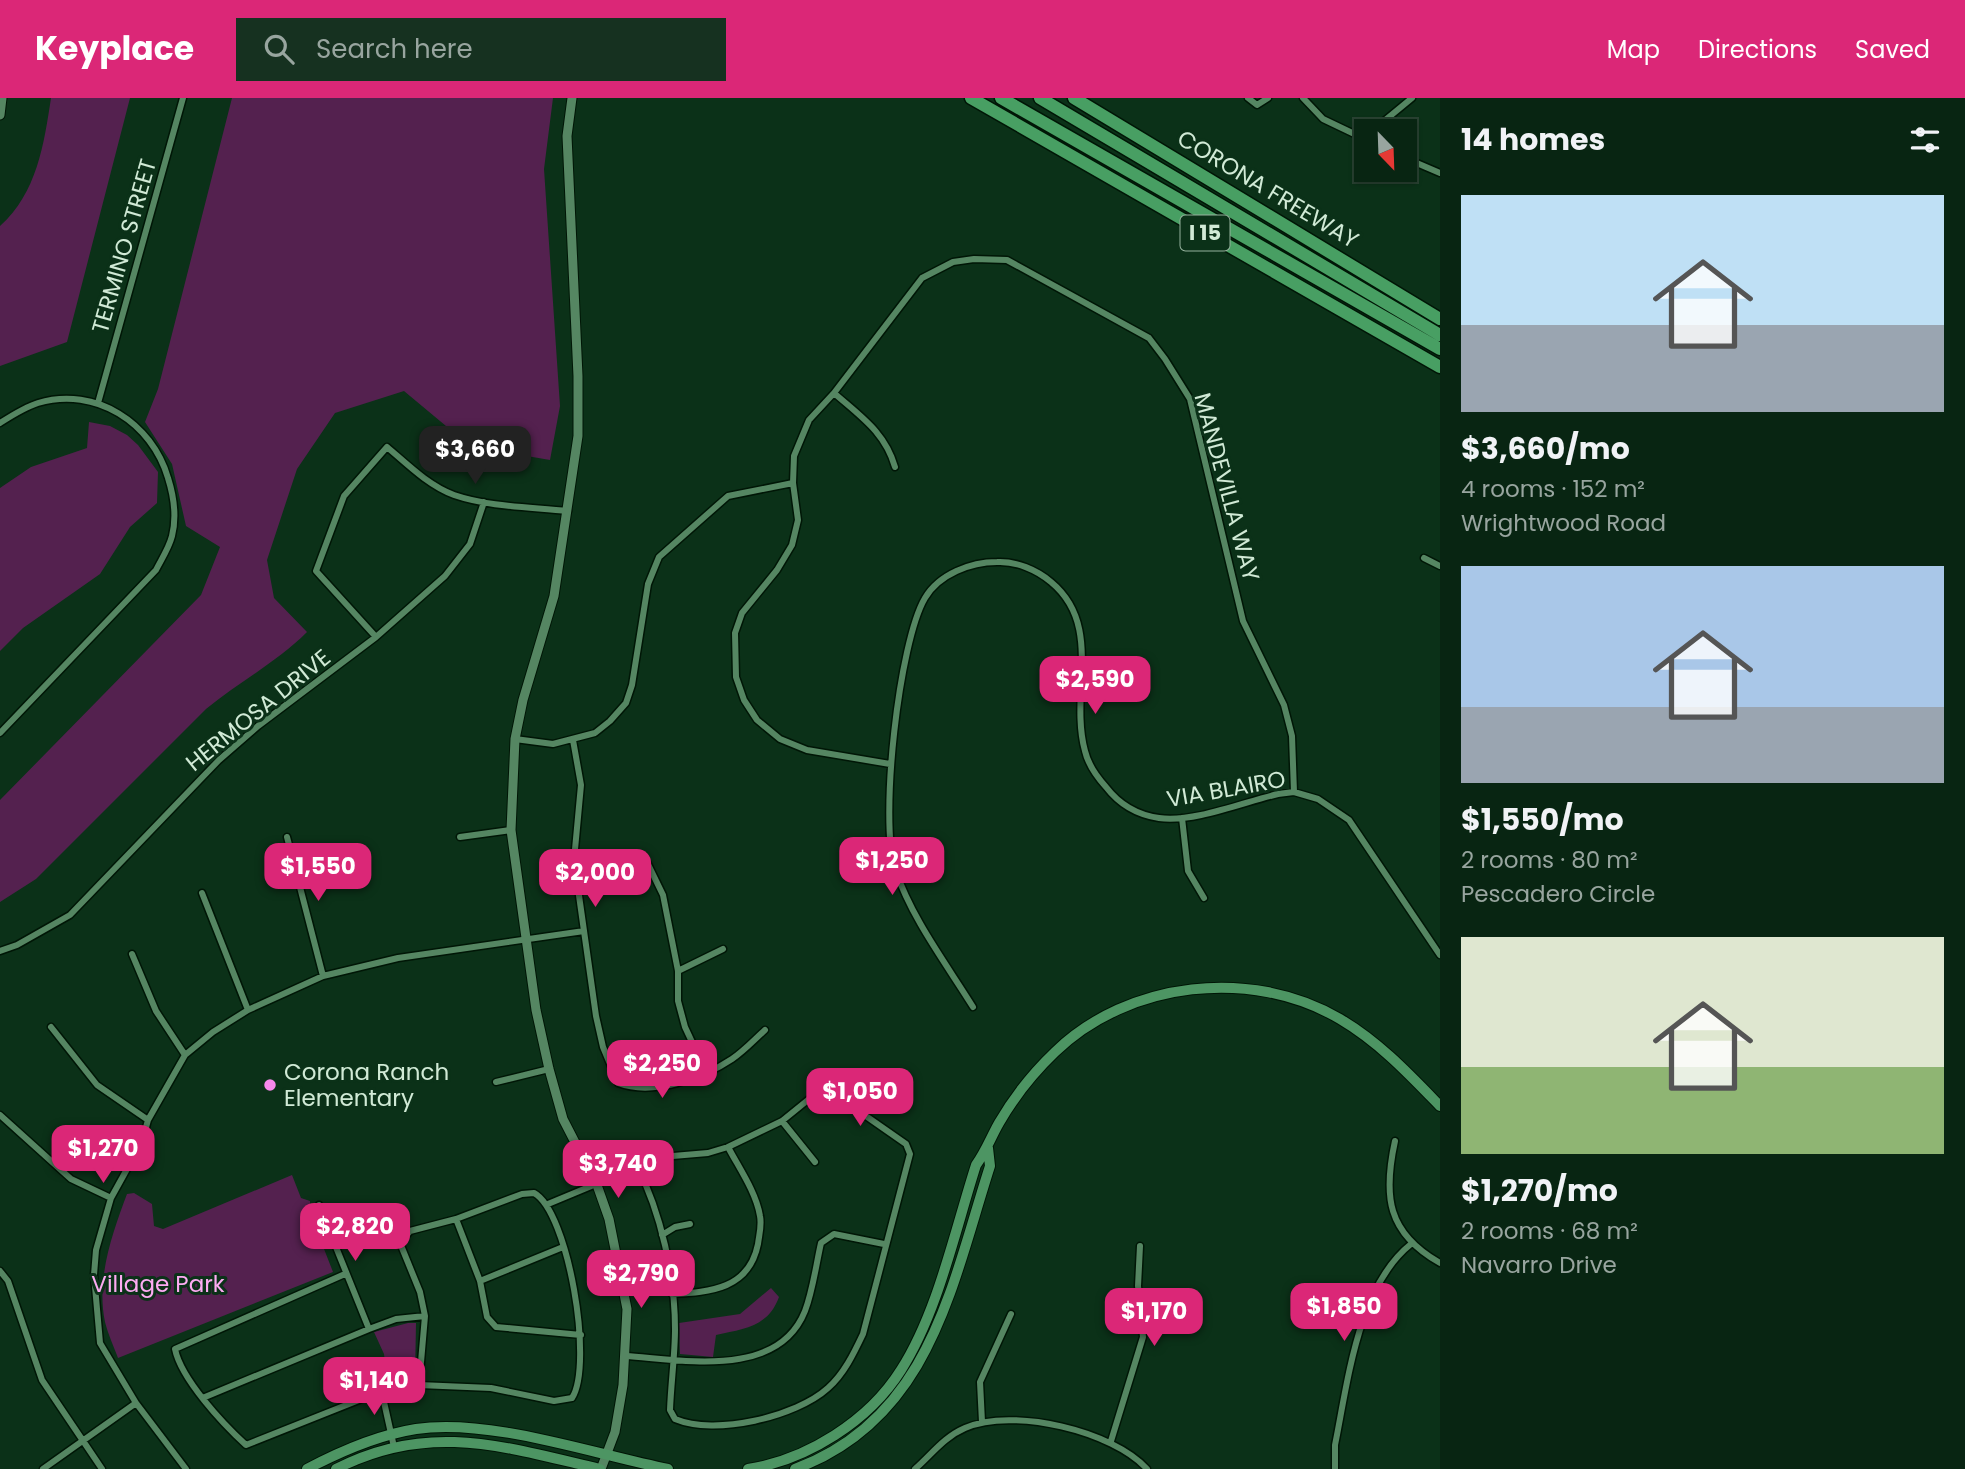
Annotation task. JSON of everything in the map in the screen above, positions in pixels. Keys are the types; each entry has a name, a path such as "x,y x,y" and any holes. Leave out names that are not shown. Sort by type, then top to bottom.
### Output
{"highway":[{"name":"I 15","path":"971,98 1440,368"},
{"path":"1001,98 1440,349"},
{"path":"1040,98 1440,335"},
{"name":"CORONA FREEWAY","path":"1074,98 1440,318"}],"main road":[{"path":"0,115 2,98"},
{"path":"572,98 567,136 579,376 578,436 554,596 523,700 515,739 511,830 536,1010 549,1069 563,1119 597,1185 619,1259 626,1309 626,1356 608,1457 610,1469"},
{"path":"748,1469 795,1455 823,1443 877,1400 900,1372 925,1321 976,1165 988,1149 998,1126 1031,1077 1080,1032 1105,1017 1153,997 1210,988 1239,988 1283,996 1338,1017 1385,1051 1440,1106"},
{"path":"796,1469 830,1454 857,1435 886,1409 911,1380 937,1326 948,1293 990,1166 988,1149"},
{"path":"307,1469 342,1451 391,1435 439,1428 491,1430 668,1469"},
{"path":"336,1469 394,1447 449,1441 489,1443 601,1469 608,1457"}],"street":[{"name":"TERMINO STREET","path":"98,403 183,98"},
{"path":"1248,98 1258,105 1268,98"},
{"path":"1303,98 1323,119 1354,133"},
{"path":"1387,119 1412,98"},
{"path":"1418,164 1440,173"},
{"name":"MANDEVILLA WAY","path":"890,764 807,750 780,739 757,720 744,700 736,677 735,633 742,613 777,570 792,545 798,520 793,483 794,456 809,420 834,393 922,278 953,262 974,259 1007,260 1149,338 1190,399 1243,621 1284,705 1292,736 1294,792"},
{"path":"834,393 879,432 890,448 895,467"},
{"path":"0,423 38,403 67,400 98,403 131,419 145,432 164,462 175,513 172,537 156,570 0,733"},
{"path":"376,638 316,571 344,496 387,447 436,486 454,495 484,502 568,511"},
{"path":"515,739 553,744 595,733 626,703 648,584 659,557 727,496 746,490 793,483"},
{"name":"HERMOSA DRIVE","path":"0,951 70,915 219,760 258,726 376,638 445,576 470,544 484,502"},
{"path":"1424,558 1440,566"},
{"name":"VIA BLAIRO","path":"973,1007 921,925 894,866 888,829 890,764 910,639 925,598 946,578 974,563 1001,561 1024,566 1044,576 1063,592 1074,610 1082,636 1085,752 1096,775 1115,799 1135,811 1159,818 1182,818 1278,794 1294,792 1318,799 1349,820 1440,955"},
{"path":"573,740 581,785 574,860 603,1047 618,1083 632,1089 665,1086 706,1072 732,1059 765,1030"},
{"path":"1182,818 1188,870 1204,898"},
{"path":"460,837 511,830"},
{"path":"287,837 323,976"},
{"path":"574,860 644,856 663,895 678,971 678,1001 685,1027 706,1072"},
{"path":"202,893 248,1010"},
{"path":"187,1469 136,1403 100,1343 94,1275 96,1250 111,1198 142,1143 148,1120 185,1055 213,1032 248,1010 323,976 398,958 584,931"},
{"path":"678,971 723,948"},
{"path":"132,954 156,1011 185,1055"},
{"path":"51,1027 97,1085 148,1120"},
{"path":"496,1082 549,1069"},
{"path":"548,1204 597,1185 638,1166 661,1157 708,1153 728,1147 782,1121 820,1091 830,1091 906,1144 910,1154 884,1244 863,1334 850,1361 828,1388 776,1415 735,1424 709,1426 675,1419 670,1410 675,1329 673,1294 662,1235 647,1185 638,1166"},
{"path":"0,1115 71,1179 111,1198"},
{"path":"782,1121 816,1162"},
{"path":"1395,1141 1387,1185 1389,1206 1411,1244 1440,1263"},
{"path":"673,1294 715,1291 730,1286 745,1273 756,1252 760,1216 728,1147"},
{"path":"345,1274 175,1349 184,1373 225,1426 246,1445 307,1419 382,1393 419,1385 491,1388 554,1401 572,1398 578,1389 581,1371 581,1335 574,1288 548,1204 534,1193 522,1194 456,1219 410,1231 400,1243 420,1292 425,1316 419,1385"},
{"path":"319,1205 369,1328"},
{"path":"456,1219 480,1281 487,1317 496,1328 581,1335"},
{"path":"662,1235 675,1227 690,1224"},
{"path":"626,1356 726,1362 769,1351 790,1335 805,1311 821,1243 834,1234 884,1244"},
{"path":"1335,1469 1335,1445 1368,1304 1382,1276 1411,1244"},
{"path":"1111,1441 1143,1337 1138,1286 1140,1246"},
{"path":"480,1281 563,1247"},
{"path":"0,1271 8,1281 42,1380 102,1469"},
{"path":"982,1422 980,1382 1012,1314"},
{"path":"205,1397 369,1328 396,1319 425,1316"},
{"path":"382,1393 394,1447"},
{"path":"43,1469 136,1403"},
{"path":"919,1468 947,1437 982,1422 1014,1420 1111,1441 1147,1469"}],"green space":[{"path":"51,98 130,98 67,342 0,366 0,226 13,213 31,183 42,150"},
{"path":"232,98 553,98 544,169 560,406 550,460 470,446 404,391 335,413 297,469 267,560 274,598 307,632 283,653 206,709 36,879 0,902 0,800 201,595 220,547 186,526 172,464 145,422 158,389"},
{"path":"89,422 110,426 138,445 158,472 157,503 130,527 100,574 23,628 0,651 0,488 31,467 87,448"},
{"name":"Village Park","path":"292,1175 301,1198 310,1201 310,1213 333,1272 118,1358 105,1322 103,1289 111,1241 127,1194 134,1193 152,1204 154,1226 163,1229"},
{"path":"771,1288 779,1297 768,1315 754,1325 716,1335 713,1357 680,1354 679,1323 740,1314"},
{"path":"416,1323 415,1378 411,1382 388,1386 384,1354 374,1332"}],"place":[{"name":"Corona Ranch Elementary","path":"270,1085"}]}
